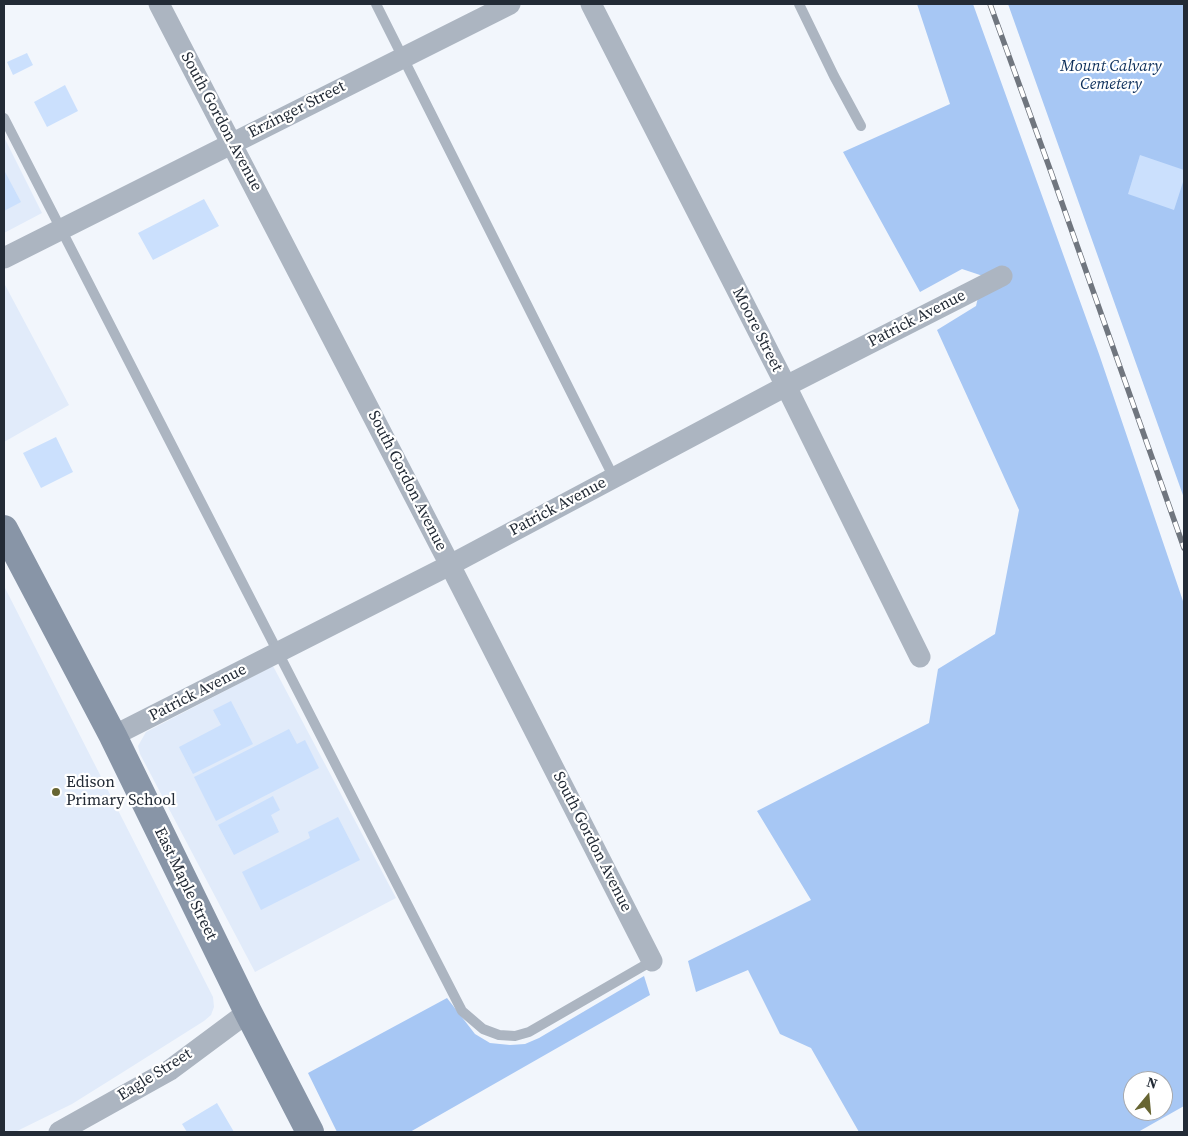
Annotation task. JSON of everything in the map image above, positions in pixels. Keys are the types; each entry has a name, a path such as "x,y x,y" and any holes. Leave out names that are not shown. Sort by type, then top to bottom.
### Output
{"main road":[{"name":"East Maple Street","path":"4,529 113,736 248,1012 310,1132"}],"street":[{"name":"South Gordon Avenue","path":"159,4 450,565 652,960"},
{"name":"Erzinger Street","path":"4,258 510,4"},
{"name":"Moore Street","path":"591,4 786,386 920,657"},
{"name":"Patrick Avenue","path":"113,736 450,565 786,386 1002,276"},
{"name":"Eagle Street","path":"59,1132 170,1070 248,1012"}],"lane":[{"path":"376,4 614,478"},
{"path":"799,4 834,76 862,126"},
{"path":"4,118 462,1011 483,1029 499,1035 515,1036 529,1032 652,960"}],"shaded area":[{"path":"4,137 42,213 4,233"},
{"path":"4,283 69,405 4,442"},
{"name":"Edison Primary School","path":"4,586 213,997 214,1007 211,1015 204,1021 120,1074 72,1104 15,1132 4,1132"},
{"path":"273,666 396,898 255,972 140,754 138,746 146,732"}],"green space":[{"path":"917,4 973,4 1099,354 1184,604 1184,1106 1173,1112 1173,1071 1123,1071 1123,1121 1157,1121 1138,1132 859,1132 811,1048 780,1034 748,970 696,992 688,961 811,900 757,811 929,723 938,669 995,634 1019,510 937,330 976,306 983,276 962,269 920,292 843,152 950,104"},
{"name":"Mount Calvary Cemetery","path":"1008,4 1184,4 1184,498"},
{"path":"644,976 650,995 410,1132 337,1132 308,1073 447,998 475,1034 490,1043 525,1044 539,1038"}],"building":[{"path":"27,53 33,65 13,75 7,62"},
{"path":"65,85 78,111 47,127 34,102"},
{"path":"1140,155 1184,170 1184,179 1174,210 1128,194"},
{"path":"4,170 21,202 4,211"},
{"path":"204,199 219,226 153,260 138,233"},
{"path":"56,437 73,472 41,488 23,453"},
{"path":"231,701 253,744 193,774 179,747 221,725 213,710"},
{"path":"289,729 297,744 305,740 319,768 216,821 194,777"},
{"path":"273,796 280,810 271,815 279,832 234,855 218,825"},
{"path":"338,817 360,860 261,910 242,872 310,838 308,832"},
{"path":"217,1103 234,1132 187,1132 182,1124"}],"railway":[{"path":"990,4 1184,548"}],"place":[{"name":"Edison Primary School","path":"56,792"}]}
